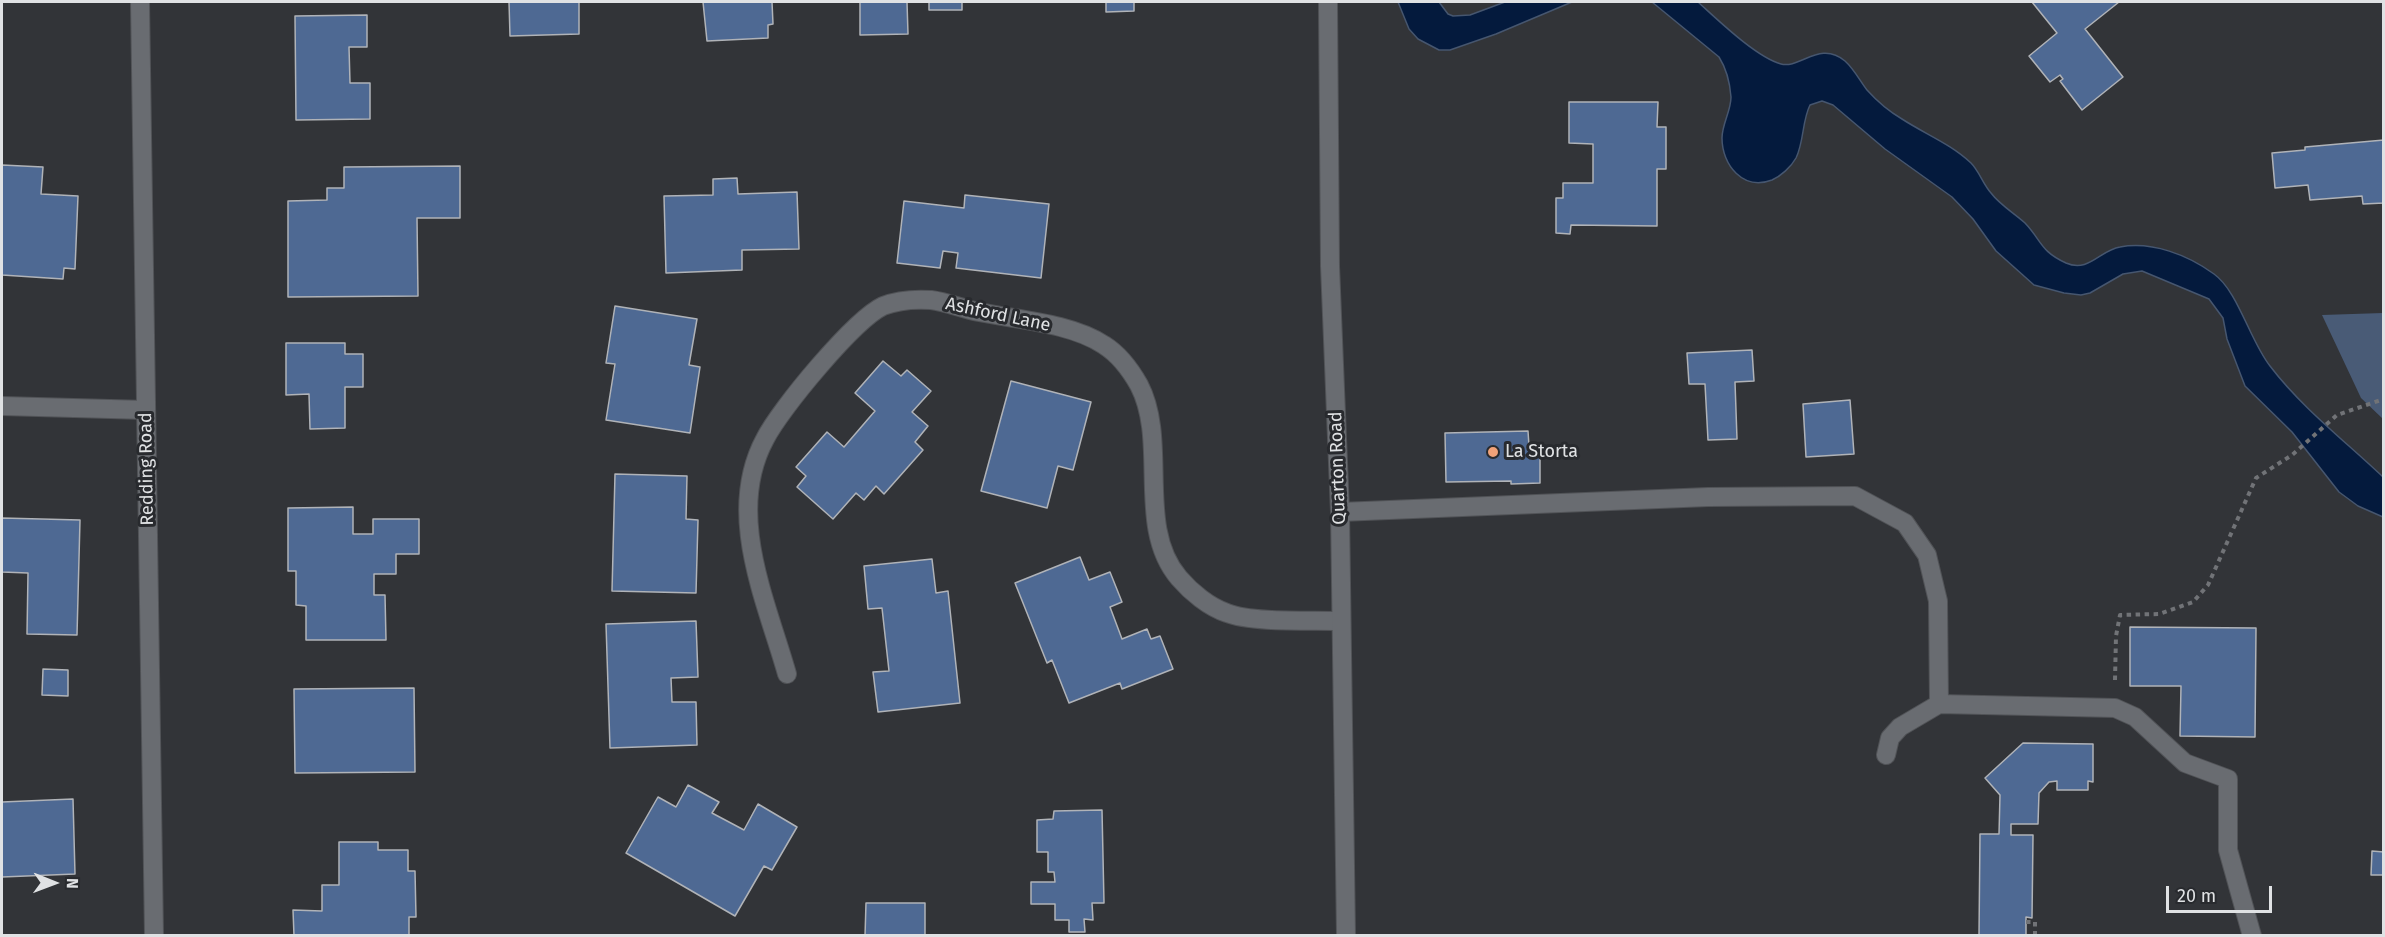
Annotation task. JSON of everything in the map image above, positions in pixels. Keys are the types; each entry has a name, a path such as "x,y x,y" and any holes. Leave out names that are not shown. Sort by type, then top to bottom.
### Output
{"street":[{"name":"Redding Road","path":"140,2 154,936"},
{"name":"Quarton Road","path":"1328,2 1330,266 1340,512 1346,936"},
{"name":"Ashford Lane","path":"788,674 757,572 747,519 748,485 755,457 772,424 823,362 866,317 884,306 908,300 933,300 976,312 1074,331 1103,344 1125,362 1141,389 1149,417 1157,524 1165,559 1180,579 1197,596 1227,614 1255,618 1340,621"},
{"path":"2,406 146,410"},
{"path":"1340,512 1708,497 1855,496 1905,523 1927,555 1938,601 1938,704"},
{"path":"1886,755 1890,738 1900,727 1938,704 2115,708 2135,717 2185,763 2228,779 2228,850 2252,936"}],"path":[{"path":"2115,708 2116,636 2120,615 2159,614 2193,602 2208,585 2256,478 2292,455 2337,415 2384,399"},
{"path":"2026,922 2035,922 2035,936"}],"shaded area":[{"path":"1398,2 1439,2 1448,14 1453,16 1470,15 1505,2 1572,2 1496,34 1450,50 1439,50 1418,39 1409,29"},
{"path":"1652,2 1698,2 1749,46 1781,64 1796,63 1819,54 1836,55 1845,61 1867,90 1883,106 1955,150 1971,163 1995,197 2025,223 2046,250 2057,259 2081,265 2113,249 2145,246 2169,251 2193,261 2214,274 2230,292 2263,356 2282,381 2383,477 2383,517 2358,506 2339,492 2292,432 2245,386 2227,339 2223,318 2209,299 2142,271 2123,274 2090,293 2081,295 2034,285 1996,251 1973,219 1952,197 1885,149 1833,105 1822,101 1810,105 1799,152 1789,168 1772,180 1752,182 1743,179 1730,166 1723,148 1722,133 1731,97 1727,76 1719,57"},
{"path":"2384,313 2383,419 2361,398 2322,315"}],"building":[{"path":"509,2 579,2 579,34 510,36"},
{"path":"703,2 772,2 773,24 768,25 768,38 707,41"},
{"path":"860,2 907,2 908,34 860,35"},
{"path":"929,2 962,2 962,10 929,10"},
{"path":"1106,2 1134,2 1134,11 1106,12"},
{"path":"2032,2 2119,2 2085,29 2123,77 2082,110 2060,81 2063,79 2060,75 2050,82 2029,56 2057,33"},
{"path":"367,15 367,47 349,47 350,83 370,83 370,119 296,120 295,16"},
{"path":"1569,102 1658,102 1657,127 1666,127 1666,169 1657,169 1657,226 1571,225 1570,234 1556,233 1556,198 1563,198 1563,183 1593,183 1593,144 1569,143"},
{"path":"2384,140 2384,203 2363,204 2362,196 2310,200 2308,185 2275,188 2272,153 2305,150 2305,147"},
{"path":"2,165 43,167 41,194 78,196 75,269 64,268 63,279 2,275"},
{"path":"460,166 460,218 417,218 418,296 288,297 288,201 327,200 327,188 344,188 344,167"},
{"path":"737,178 738,194 797,192 799,249 742,250 742,270 666,273 664,196 713,195 713,179"},
{"path":"965,195 1049,204 1041,278 956,268 958,253 943,251 940,268 897,263 904,201 964,208"},
{"path":"615,306 697,319 689,365 700,367 690,433 606,420 615,364 606,363"},
{"path":"286,343 345,343 345,354 363,354 363,387 345,387 345,428 310,429 309,394 286,395"},
{"path":"1752,350 1754,381 1735,382 1737,439 1708,440 1705,384 1689,384 1687,353"},
{"path":"883,361 901,376 907,370 931,391 912,412 928,426 915,442 923,450 884,494 876,486 864,500 856,493 833,519 797,487 806,476 796,467 827,432 844,447 875,411 855,393"},
{"path":"1011,381 1091,402 1073,470 1058,466 1047,508 981,491"},
{"path":"1850,400 1854,454 1806,457 1803,404"},
{"name":"La Storta","path":"1528,431 1529,446 1540,446 1540,483 1446,482 1445,433"},
{"path":"615,474 687,476 686,519 698,520 696,593 612,591"},
{"path":"353,507 353,534 373,534 373,519 419,519 419,554 396,554 396,574 374,574 374,595 385,595 386,640 306,640 306,606 296,605 296,571 288,571 288,508"},
{"path":"2,518 80,520 77,635 27,634 28,573 2,572"},
{"path":"1080,557 1089,580 1110,572 1122,602 1110,607 1122,639 1147,629 1151,639 1160,636 1173,669 1122,689 1120,683 1069,703 1052,660 1047,663 1015,583"},
{"path":"932,559 936,593 948,591 960,703 878,712 873,672 889,671 882,608 868,609 864,566"},
{"path":"696,621 698,677 671,678 672,702 696,702 697,745 610,748 606,624"},
{"path":"2130,627 2256,628 2255,737 2180,736 2181,686 2130,686"},
{"path":"43,669 68,670 68,696 42,695"},
{"path":"414,688 415,772 295,773 294,689"},
{"path":"2023,743 2093,744 2093,782 2088,781 2088,790 2057,790 2057,781 2049,782 2039,793 2038,824 2011,824 2011,835 2033,835 2032,918 2026,917 2026,936 1979,936 1980,834 1999,834 2000,795 1985,778"},
{"path":"688,785 719,802 712,813 744,830 758,804 797,827 772,870 764,866 735,916 626,853 658,797 676,807"},
{"path":"73,799 75,874 2,877 2,802"},
{"path":"1102,810 1104,903 1092,903 1093,920 1084,919 1085,932 1069,932 1069,920 1055,920 1055,904 1031,904 1031,882 1055,882 1054,872 1048,872 1048,852 1037,852 1037,820 1053,819 1054,811"},
{"path":"339,842 378,842 378,850 408,850 408,871 415,871 416,917 409,917 409,936 294,936 293,910 322,911 322,885 339,885"},
{"path":"2372,851 2384,852 2384,875 2371,875"},
{"path":"866,903 925,903 925,936 865,936"}],"place":[{"name":"La Storta","path":"1493,452"}]}
